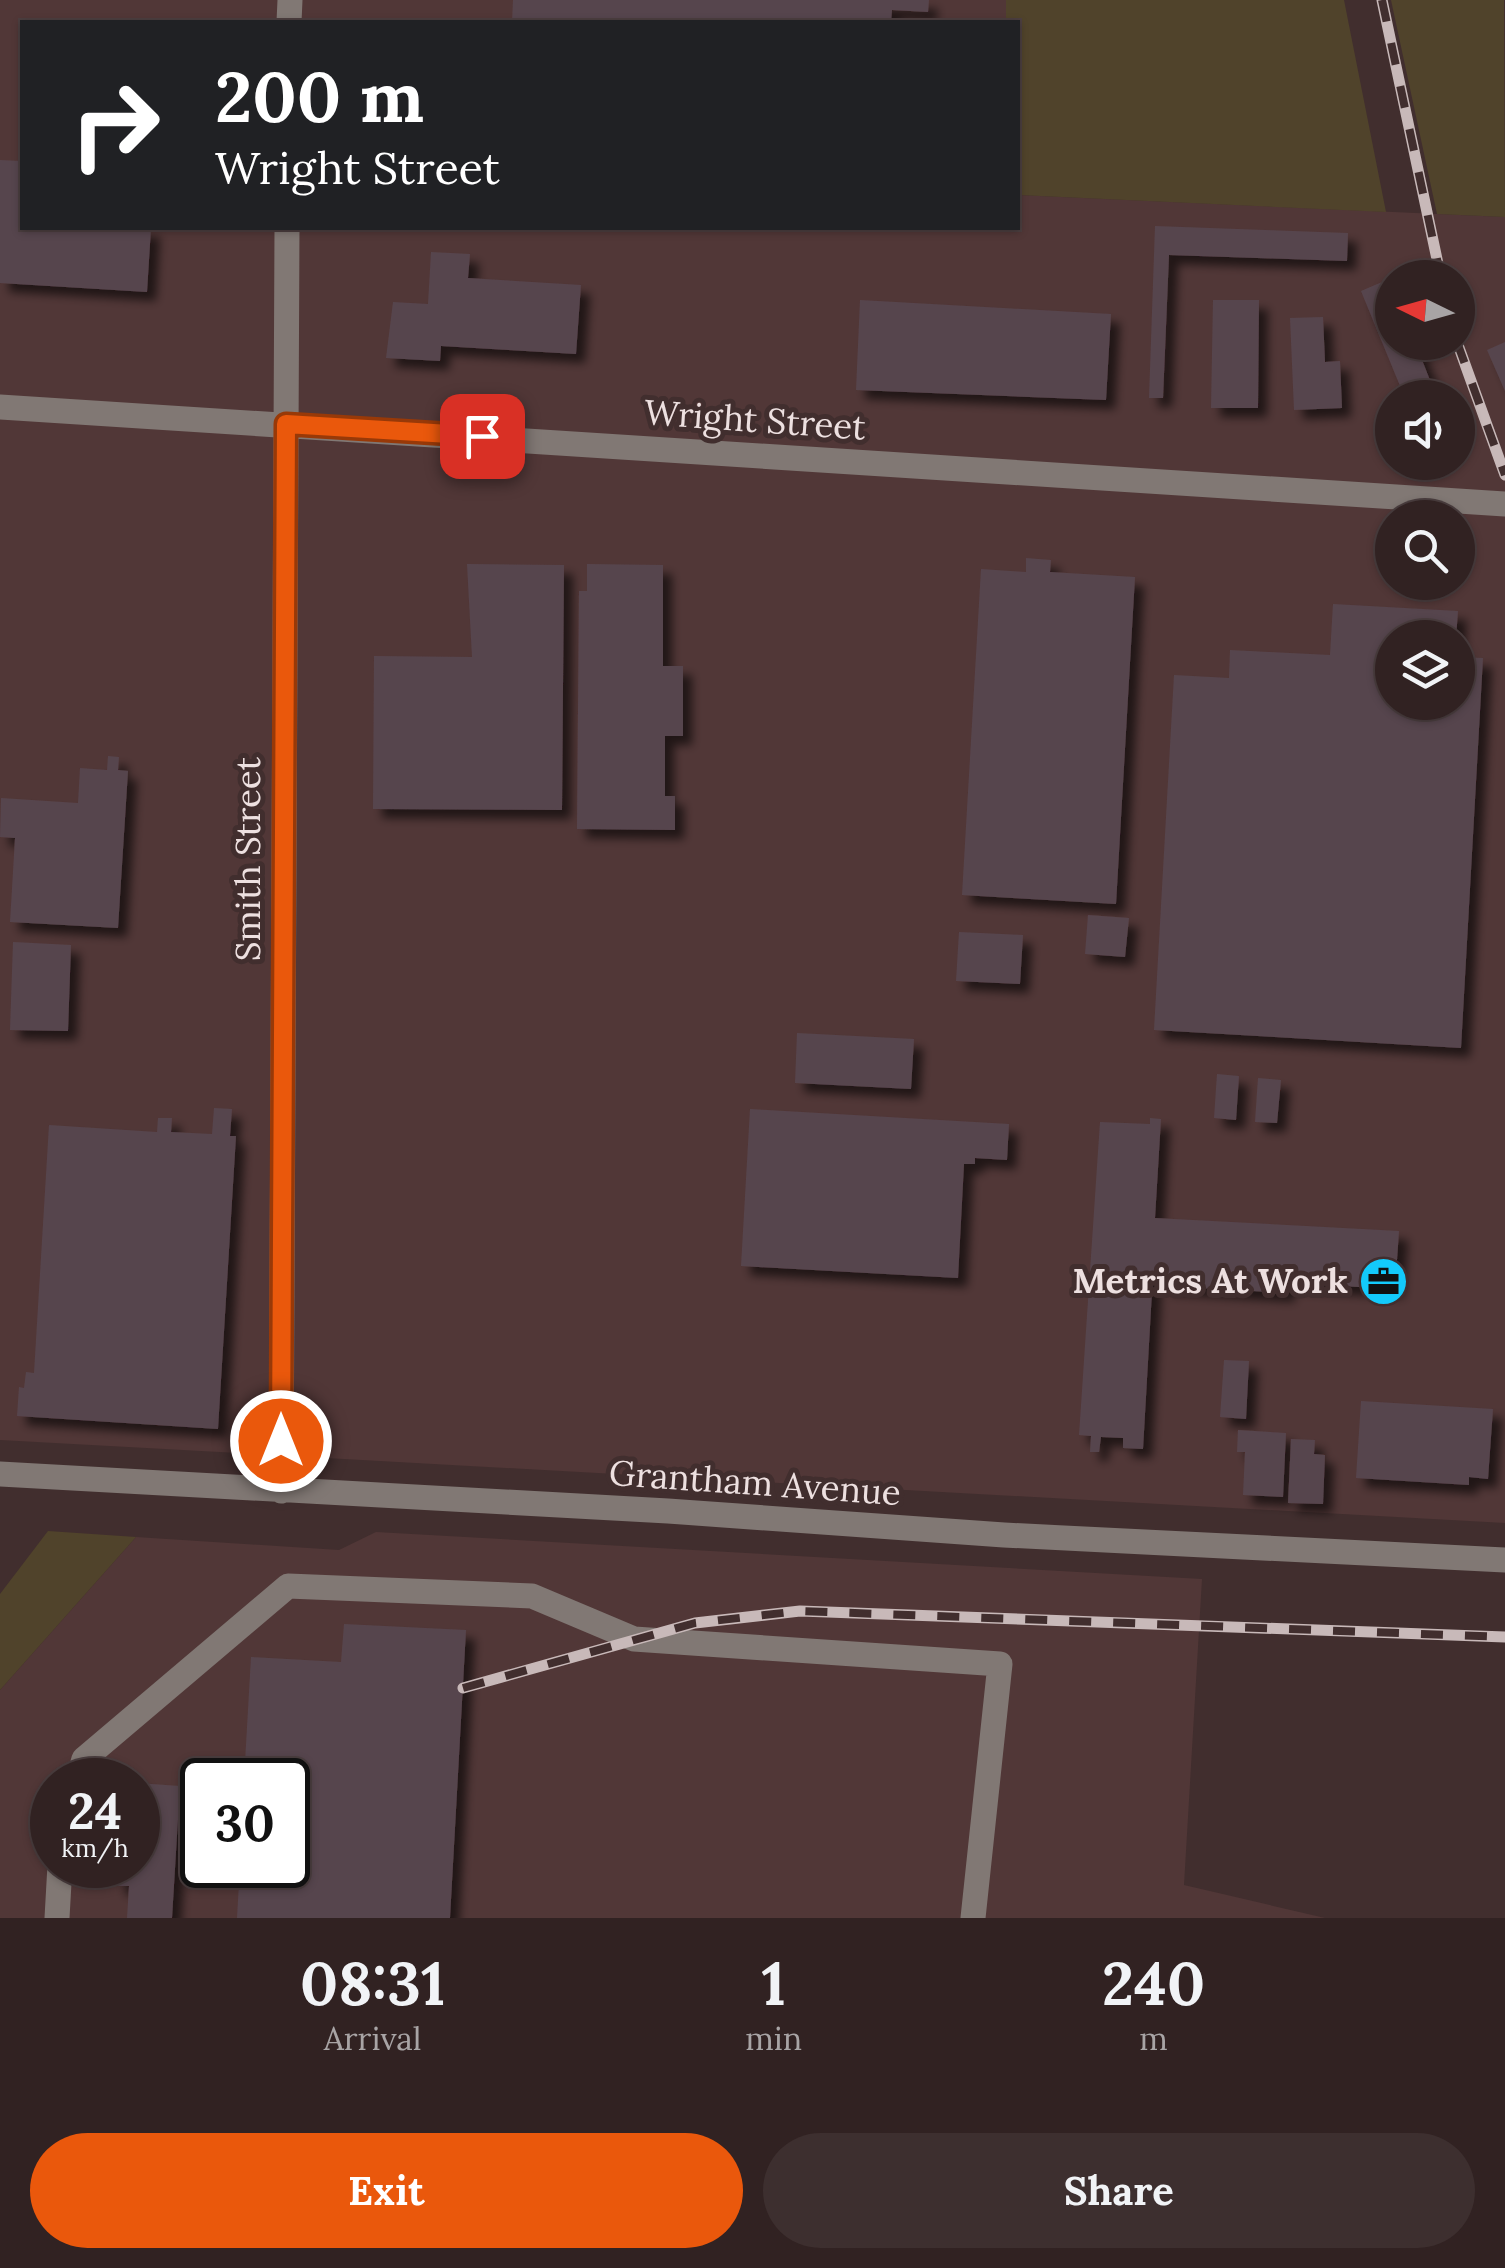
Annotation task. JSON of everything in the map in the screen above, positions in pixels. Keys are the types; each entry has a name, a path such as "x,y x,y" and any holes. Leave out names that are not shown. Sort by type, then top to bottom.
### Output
{"street":[{"name":"Smith Street","path":"281,1491 288,230"},
{"name":"Wright Street","path":"0,407 1505,504"},
{"name":"Grantham Avenue","path":"0,1474 668,1511 1004,1535 1505,1560"},
{"path":"86,1758 288,1586 532,1596 634,1639 1000,1664 973,1918"},
{"path":"57,1918 59,1888"}],"shaded area":[{"path":"0,0 1006,0 1006,20 20,20 20,230 1020,230 1020,195 1505,217 1505,1523 0,1440"},
{"path":"1006,0 1344,0 1386,212 1020,195 1020,20 1006,20"},
{"path":"1391,0 1504,0 1505,217 1437,214"},
{"path":"48,1531 136,1537 0,1690 0,1594"},
{"path":"376,1532 1202,1579 1184,1885 1325,1918 0,1918 0,1690 136,1537 339,1550"}],"building":[{"path":"513,0 929,0 928,12 892,10 891,20 512,20"},
{"path":"0,160 20,161 20,230 151,230 147,292 0,283"},
{"path":"1155,226 1348,233 1347,261 1169,255 1163,398 1149,398"},
{"path":"431,252 470,254 468,278 581,285 576,354 441,346 440,361 386,358 393,302 428,304"},
{"path":"1375,285 1375,325 1361,291"},
{"path":"860,300 1111,314 1106,400 856,390"},
{"path":"1213,300 1259,300 1258,408 1211,408"},
{"path":"1323,317 1325,362 1340,361 1342,408 1294,410 1290,318"},
{"path":"1505,342 1505,391 1487,350"},
{"path":"1389,360 1422,360 1430,380 1398,380"},
{"path":"1026,558 1051,560 1050,572 1135,577 1116,904 962,895 981,569 1026,572"},
{"path":"467,564 564,565 562,810 373,809 374,656 472,657"},
{"path":"587,564 663,565 663,666 683,666 683,736 665,736 665,796 675,796 675,830 577,829 579,591 587,591"},
{"path":"1333,604 1458,611 1457,620 1375,620 1375,720 1475,720 1475,658 1483,658 1461,1048 1154,1030 1174,675 1229,678 1230,650 1330,655"},
{"path":"108,756 119,757 118,770 128,771 118,928 10,922 15,838 0,837 1,798 78,803 80,768 107,770"},
{"path":"1088,915 1129,918 1125,957 1085,954"},
{"path":"959,932 1023,935 1020,984 956,981"},
{"path":"13,942 71,945 68,1031 10,1030"},
{"path":"797,1033 914,1039 911,1089 795,1083"},
{"path":"1217,1074 1239,1076 1236,1120 1214,1118"},
{"path":"1258,1078 1281,1080 1277,1123 1255,1122"},
{"path":"214,1108 232,1109 230,1136 236,1136 218,1429 17,1416 19,1387 24,1388 26,1372 34,1373 49,1125 157,1132 158,1118 172,1118 171,1132 212,1134"},
{"path":"750,1109 1009,1124 1007,1160 975,1158 975,1164 964,1164 958,1278 741,1266"},
{"path":"1150,1118 1161,1119 1155,1218 1399,1231 1395,1289 1286,1283 1286,1293 1162,1286 1163,1274 1153,1274 1143,1449 1123,1448 1123,1438 1101,1437 1099,1452 1090,1452 1091,1436 1079,1435 1100,1122 1150,1124"},
{"path":"1224,1360 1249,1361 1246,1419 1220,1417"},
{"path":"1361,1401 1493,1409 1488,1479 1469,1477 1469,1485 1356,1478"},
{"path":"1238,1430 1286,1433 1283,1497 1243,1495 1245,1452 1237,1452"},
{"path":"1291,1439 1315,1440 1314,1454 1325,1455 1323,1504 1288,1503"},
{"path":"344,1624 466,1630 450,1918 237,1918 239,1888 310,1888 310,1758 245,1758 251,1657 341,1662"},
{"path":"160,1785 180,1786 172,1918 127,1918 129,1888 160,1888"}],"railway":[{"path":"1382,0 1437,260"},
{"path":"1463,360 1505,475"},
{"path":"463,1688 695,1623 800,1611 1505,1637"}],"place":[{"name":"Metrics At Work","path":"1383,1281"}],"route":[{"path":"281,1441 286,424 482,436"}]}
